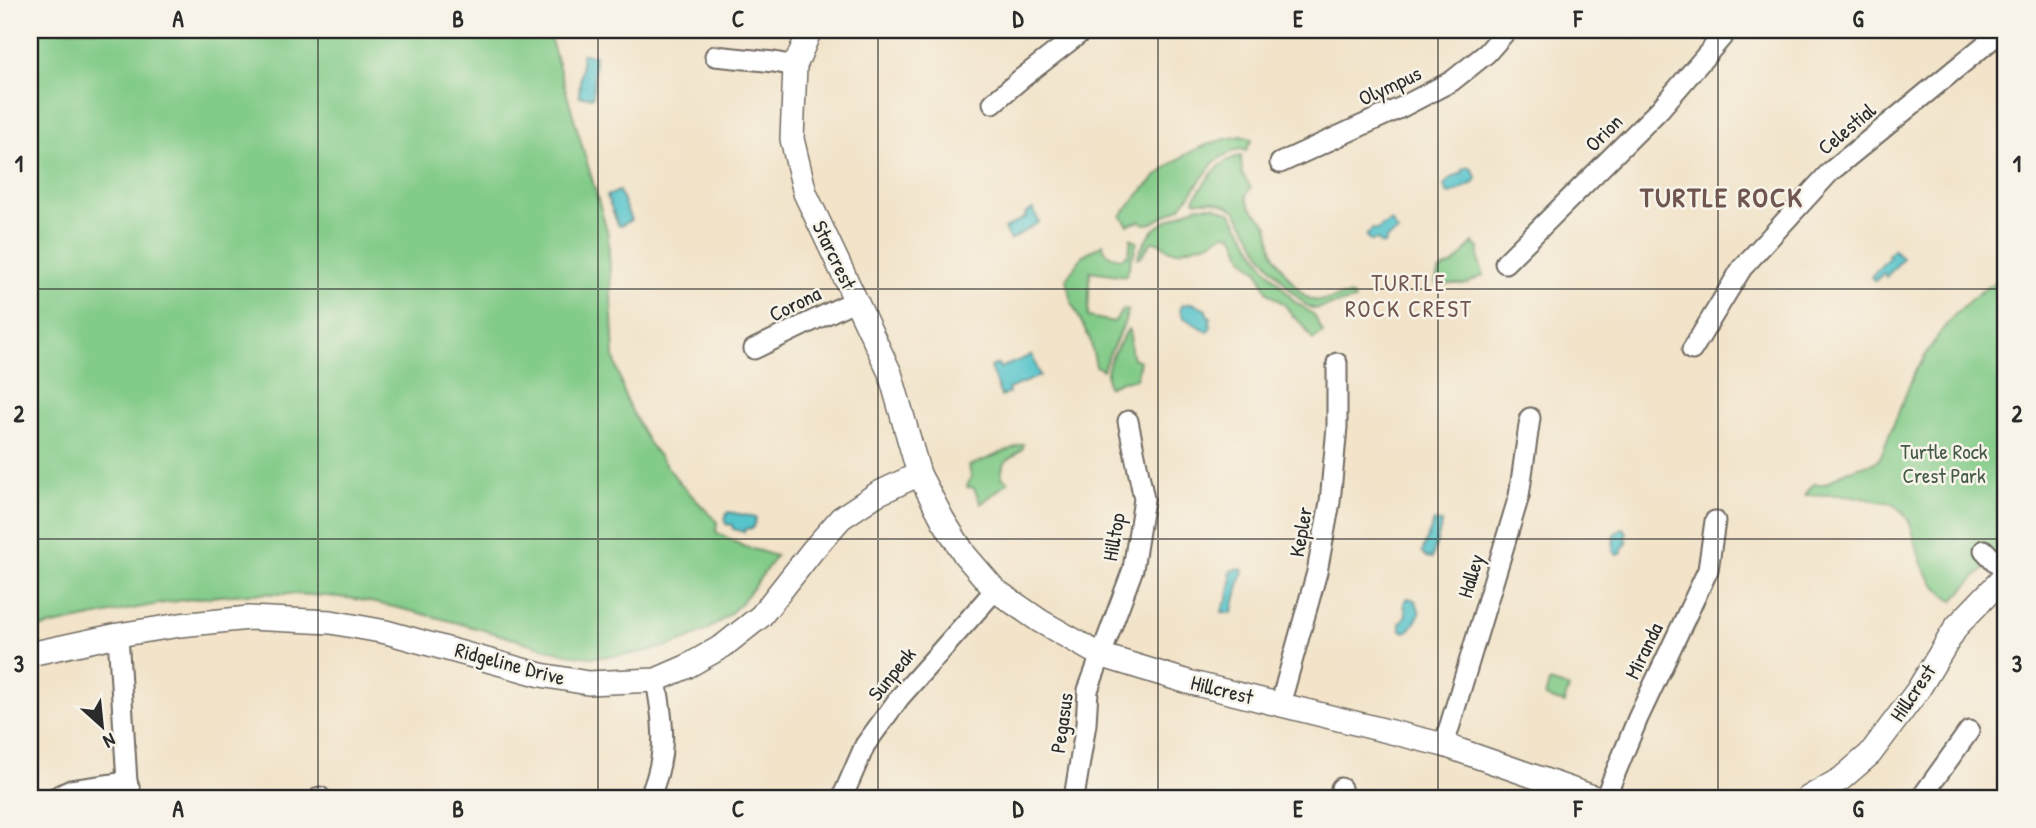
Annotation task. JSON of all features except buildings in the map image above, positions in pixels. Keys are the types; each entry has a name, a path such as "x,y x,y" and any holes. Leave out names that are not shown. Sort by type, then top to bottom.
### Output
{"street":[{"name":"Starcrest","path":"810,30 795,66 792,139 805,193 890,373 919,474"},
{"path":"993,103 1084,30"},
{"name":"Olympus","path":"1280,163 1452,81 1488,53 1507,30"},
{"name":"Orion","path":"1505,262 1660,109 1728,30"},
{"name":"Celestial","path":"1692,350 1742,268 1830,172 2003,30"},
{"path":"715,56 795,66"},
{"name":"Corona","path":"754,349 856,300"},
{"name":"Kepler","path":"1280,705 1317,572 1330,502 1337,427 1337,363"},
{"name":"Halley","path":"1444,745 1519,496 1530,418"},
{"name":"Hilltop","path":"1100,655 1133,569 1144,499 1128,421"},
{"name":"Hillcrest","path":"919,474 965,555 995,590 1040,621 1100,655 1188,682 1444,745 1596,798"},
{"name":"Ridgeline Drive","path":"30,654 118,635 249,618 331,622 386,632 541,675 588,683 656,680 723,646 761,616 841,518 877,494 919,474"},
{"name":"Miranda","path":"1605,798 1638,718 1708,570 1715,521"},
{"path":"1984,550 2006,574"},
{"name":"Hillcrest","path":"1809,798 1842,779 1870,754 1918,690 1957,626 2006,574"},
{"name":"Sunpeak","path":"842,798 865,745 900,697 995,590"},
{"path":"54,798 71,790 130,790 118,635"},
{"name":"Pegasus","path":"1074,798 1086,724 1088,690 1100,655"},
{"path":"649,798 657,781 664,742 656,680"},
{"path":"1921,798 1969,732"}],"green space":[{"path":"30,30 548,30 608,234 614,357 626,400 648,442 680,483 717,522 716,532 743,546 776,556 747,596 712,627 681,642 630,654 596,657 561,652 378,604 308,595 225,595 192,599 30,630"},
{"path":"1242,136 1252,139 1246,151 1233,151 1214,162 1181,207 1152,223 1145,224 1140,221 1128,225 1121,216 1147,186 1174,162 1205,146"},
{"path":"1241,156 1242,174 1251,188 1246,194 1249,204 1267,225 1276,257 1294,285 1310,299 1326,300 1353,296 1355,300 1314,309 1306,305 1265,259 1236,211 1212,201 1195,201 1213,172 1233,158"},
{"path":"1214,206 1231,213 1265,267 1294,301 1314,315 1323,333 1313,340 1285,305 1268,293 1258,271 1243,258 1232,235 1224,234 1208,243 1178,251 1169,250 1158,242 1153,242 1141,257 1137,258 1149,236 1158,227 1189,209"},
{"path":"1131,238 1137,242 1126,276 1090,271 1088,317 1114,322 1124,309 1128,310 1103,370 1096,366 1090,339 1072,304 1066,279 1083,255 1103,244 1109,255 1122,258 1129,253"},
{"path":"1473,243 1479,248 1479,262 1484,275 1466,284 1436,284 1440,270 1456,262"},
{"name":"Turtle Rock Crest Park","path":"2006,262 2006,545 1953,601 1938,588 1926,572 1910,525 1900,509 1891,503 1845,495 1805,495 1813,484 1825,484 1846,471 1873,463 1880,458 1916,369 1954,316 1975,296 2001,278"},
{"path":"1128,329 1133,358 1140,361 1136,379 1108,387 1109,364"},
{"path":"1023,444 1023,448 1003,466 1002,477 1008,482 981,504 974,488 967,487 971,476 969,466"},
{"path":"1549,682 1569,688 1564,703 1545,697"}],"water":[{"path":"582,54 595,55 593,97 579,96"},
{"path":"1468,167 1476,177 1475,182 1451,194 1447,193 1444,186"},
{"path":"619,191 631,220 620,226 607,196"},
{"path":"1033,209 1039,222 1010,240 1004,229 1026,217 1025,214"},
{"path":"1391,221 1398,232 1386,239 1382,245 1378,240 1370,241 1366,236 1372,229 1378,230"},
{"path":"1893,249 1903,258 1886,277 1883,274 1875,281 1871,277"},
{"path":"1192,303 1206,310 1211,317 1208,332 1183,317 1180,310 1182,305"},
{"path":"1032,355 1040,376 1008,389 1009,393 1001,396 990,367 998,364 1000,368"},
{"path":"729,512 754,517 756,519 753,528 745,529 744,532 733,529 732,525 726,524 725,521"},
{"path":"1434,521 1442,523 1432,558 1426,557 1422,552"},
{"path":"1624,528 1627,543 1622,553 1617,555 1613,551 1614,534"},
{"path":"1236,568 1243,570 1232,613 1222,612 1227,602 1231,570 1235,571"},
{"path":"1408,598 1415,600 1419,613 1410,629 1405,632 1401,630 1400,623 1406,615 1404,603"}],"district":[{"name":"TURTLE ROCK","path":"1722,197"},
{"name":"TURTLE ROCK CREST","path":"1409,296"}]}
